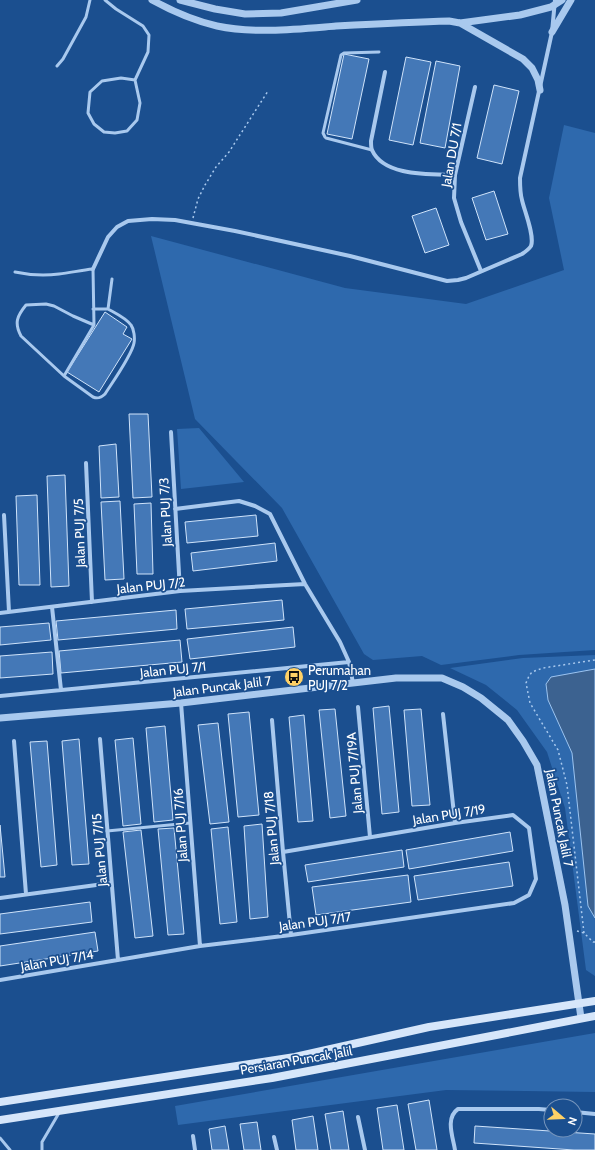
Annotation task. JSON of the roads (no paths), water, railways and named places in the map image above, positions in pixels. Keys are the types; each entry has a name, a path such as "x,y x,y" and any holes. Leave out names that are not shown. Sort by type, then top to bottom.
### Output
{"main road":[{"name":"Persiaran Puncak Jalil","path":"0,1102 295,1057 429,1027 595,1001"},
{"name":"Persiaran Puncak Jalil","path":"0,1120 272,1078 595,1016"}],"street":[{"path":"152,0 165,7 217,26 235,28 290,29 379,23 449,21 460,23 520,15 551,6 558,1"},
{"path":"180,0 215,9 245,14 281,13 357,0"},
{"path":"552,32 571,0"},
{"path":"93,269 108,237 117,227 128,220 152,219 175,220 235,231 350,256 447,281 462,279 522,254 531,246 531,234 522,199 520,178 558,1"},
{"path":"460,23 523,59 532,68 538,80 540,90"},
{"path":"385,72 371,135 372,150 377,158 386,164 408,173 455,175"},
{"name":"Jalan DU 7/1","path":"475,87 455,175 454,198 461,222 481,271"},
{"name":"Jalan PUJ 7/3","path":"171,432 180,591"},
{"name":"Jalan PUJ 7/5","path":"86,463 92,602"},
{"path":"175,509 239,501 255,506 270,514 305,584 340,642 349,662 353,682"},
{"path":"4,515 9,612"},
{"name":"Jalan PUJ 7/2","path":"0,613 180,591 305,584"},
{"path":"52,607 61,690"},
{"name":"Jalan PUJ 7/1","path":"0,696 349,662"},
{"name":"Jalan Puncak Jalil 7","path":"0,718 181,703 396,678 442,678 463,687 481,698 508,720 523,741 537,765 565,905 581,1018"},
{"name":"Jalan PUJ 7/16","path":"181,703 200,946"},
{"name":"Jalan PUJ 7/19A","path":"358,707 370,837"},
{"path":"443,714 455,823"},
{"name":"Jalan PUJ 7/18","path":"272,720 291,935"},
{"name":"Jalan PUJ 7/15","path":"100,739 118,960"},
{"path":"14,741 26,894"},
{"name":"Jalan PUJ 7/19","path":"283,852 455,823 513,815 529,828 536,879 529,895 514,903"},
{"path":"0,898 111,883"},
{"name":"Jalan PUJ 7/17","path":"118,960 200,946 291,935 514,903"},
{"name":"Jalan PUJ 7/14","path":"0,980 118,960"},
{"path":"455,1150 450,1119 458,1109 543,1109"},
{"path":"583,1113 595,1114"},
{"path":"358,1117 365,1150"},
{"path":"193,1136 195,1150"},
{"path":"274,1137 277,1150"}],"lane":[{"path":"57,66 63,59 86,18 90,0"},
{"path":"105,0 116,9 143,26 149,35 148,52 135,80 140,103 137,120 127,131 115,133 104,132 94,124 88,113 90,92 102,81 121,78 135,80"},
{"path":"372,150 326,138 324,133 341,55 344,53 379,52"},
{"path":"15,272 29,275 42,275 93,269 94,325 64,376"},
{"path":"108,308 112,279"},
{"path":"93,309 108,308 132,325 134,335 132,351 101,398 93,397 64,376 21,336 17,328 17,320 26,305 37,304 54,306 94,325"},
{"path":"107,831 190,823"},
{"path":"42,1150 42,1142 60,1111"},
{"path":"0,1138 10,1150"}],"place":[{"name":"Perumahan PUJ 7/2","path":"294,677"}]}
